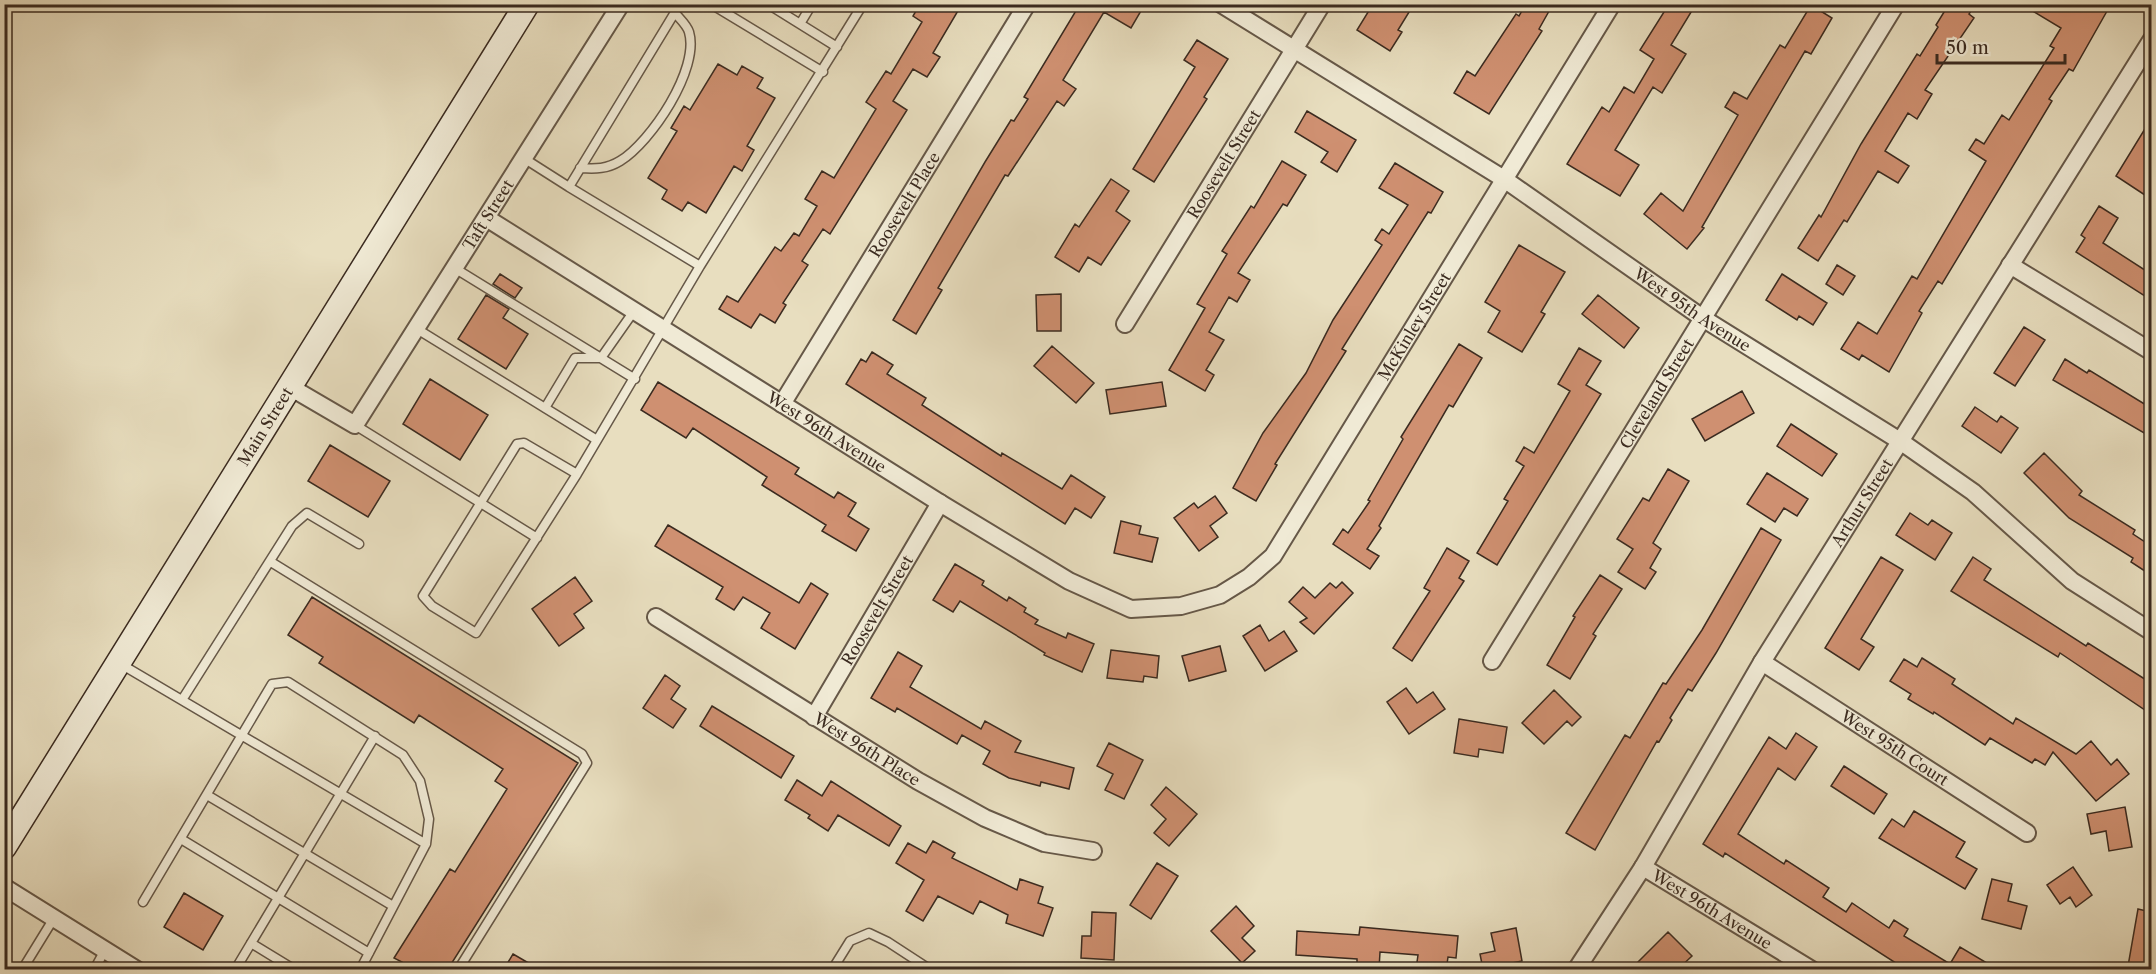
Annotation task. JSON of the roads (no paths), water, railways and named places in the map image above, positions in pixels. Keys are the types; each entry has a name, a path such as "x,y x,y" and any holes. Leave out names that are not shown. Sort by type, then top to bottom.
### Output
{"main road":[{"name":"Main Street","path":"4,847 527,4"}],"street":[{"name":"Taft Street","path":"355,425 488,219 621,4"},
{"name":"Roosevelt Place","path":"782,404 1027,4"},
{"name":"West 95th Avenue","path":"1221,4 1504,179 1704,319 1900,441 1973,492 2072,580 2151,632"},
{"name":"Roosevelt Street","path":"1125,324 1322,4"},
{"name":"McKinley Street","path":"1181,606 1220,595 1249,577 1273,556 1612,4"},
{"name":"Cleveland Street","path":"1492,661 1896,4"},
{"name":"Arthur Street","path":"1576,969 1643,867 1761,662 2151,39"},
{"name":"West 96th Avenue","path":"488,219 940,503 1069,581 1131,609 1181,606"},
{"path":"2010,265 2151,352"},
{"path":"290,387 355,425"},
{"name":"Roosevelt Street","path":"813,717 940,503"},
{"name":"West 96th Place","path":"656,617 918,782 985,819 1044,843 1093,850"},
{"name":"West 95th Court","path":"1761,662 2026,832"},
{"name":"West 96th Avenue","path":"1643,867 1812,969"},
{"path":"4,887 137,969"}],"lane":[{"path":"569,187 680,4"},
{"path":"711,4 823,72"},
{"path":"768,4 837,47"},
{"path":"800,24 812,4"},
{"path":"577,474 524,443 517,444 423,596 432,606 476,633 577,474 635,379 699,266 823,72 862,4"},
{"path":"580,168 602,169 619,161 640,147 654,127 685,73 690,52 689,31 675,13"},
{"path":"525,159 699,266"},
{"path":"456,269 635,379"},
{"path":"601,357 634,311"},
{"path":"417,329 597,440"},
{"path":"545,408 575,358 601,357"},
{"path":"355,425 537,538"},
{"path":"182,700 292,526 307,513 359,544"},
{"path":"271,562 582,754 587,762 458,969"},
{"path":"119,663 426,844"},
{"path":"143,902 272,684 288,682 404,755 420,780 429,819 426,844 360,969"},
{"path":"235,969 339,792 375,736"},
{"path":"207,795 393,906"},
{"path":"181,839 369,952"},
{"path":"22,969 54,918"},
{"path":"832,969 850,941 869,933 931,969"},
{"path":"251,943 295,969"},
{"path":"94,969 105,950"}]}
